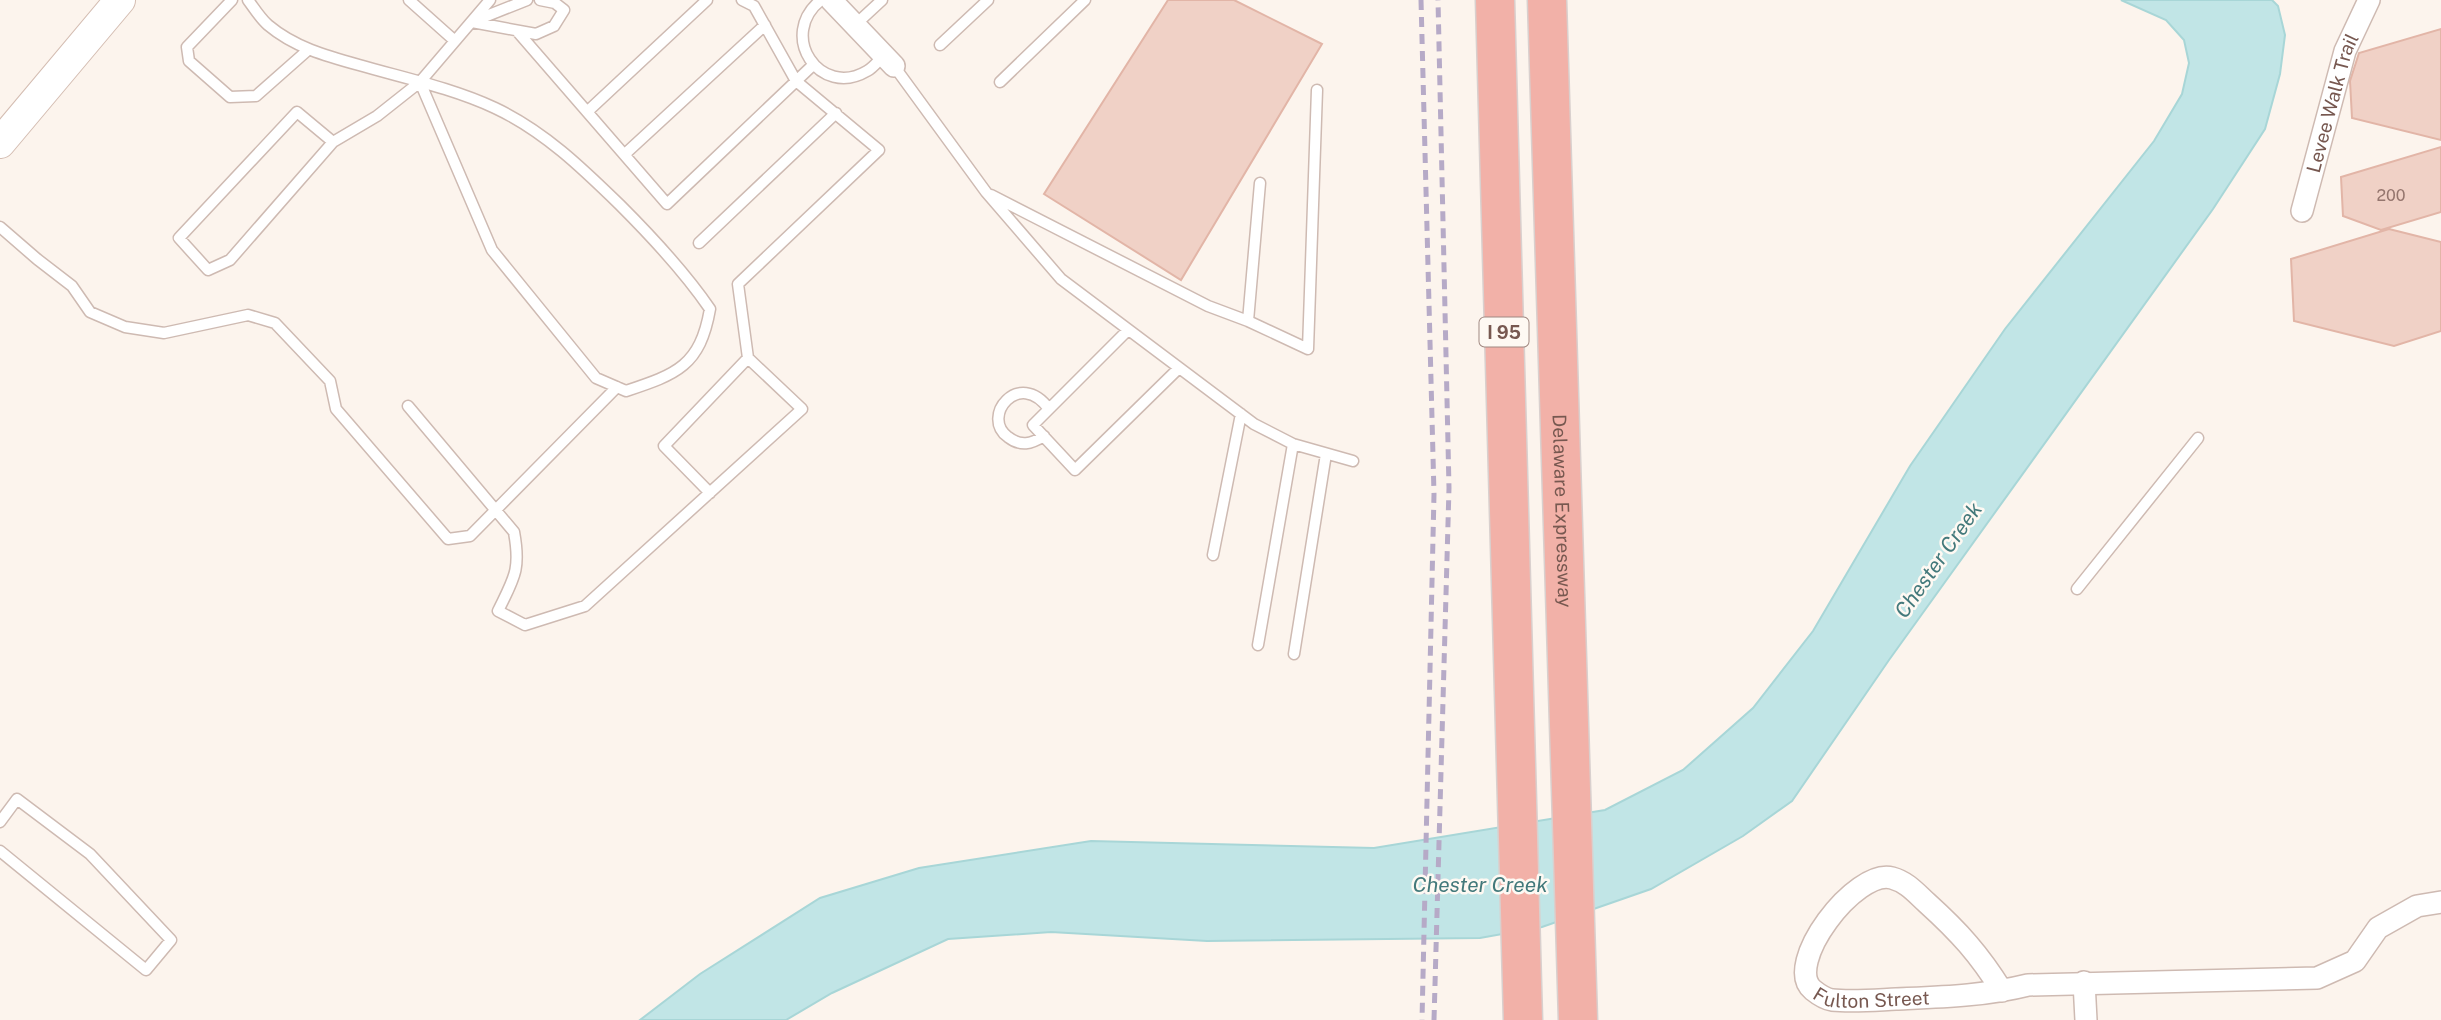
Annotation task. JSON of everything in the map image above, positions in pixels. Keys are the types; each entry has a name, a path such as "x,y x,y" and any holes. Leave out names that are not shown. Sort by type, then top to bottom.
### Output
{"highway":[{"name":"I 95","path":"1495,0 1523,1020"},
{"name":"Delaware Expressway","path":"1547,0 1578,1020"}],"main road":[{"path":"0,143 120,0"}],"street":[{"path":"831,0 888,61"},
{"name":"Levee Walk Trail","path":"2302,211 2346,51 2370,0"},
{"name":"Fulton Street","path":"2002,991 1984,961 1964,936 1907,885 1891,877 1873,878 1854,891 1815,937 1804,972 1810,988 1829,999 1965,997 2002,991 2028,985 2084,982 2317,978 2355,961 2378,928 2417,906 2441,902"},
{"path":"2084,982 2086,1020"}],"lane":[{"path":"232,0 187,47 188,61 230,97 257,96 307,50"},
{"path":"248,0 267,24 307,50 420,82 495,108 537,132 580,165 690,280 710,309 705,335 693,358 666,377 626,391 596,378 492,250 420,82"},
{"path":"409,0 455,41"},
{"path":"418,9 428,0"},
{"path":"333,142 297,111 179,238 208,270 230,260 333,142 377,116 420,82 490,0"},
{"path":"472,22 527,0"},
{"path":"472,22 536,34 554,26 564,10 555,3 540,0"},
{"path":"588,111 707,0"},
{"path":"408,406 514,532 518,556 515,577 498,611 525,625 585,606 802,409 748,358 737,284 879,150 796,81 754,6 742,0"},
{"path":"821,0 811,8 802,26 803,47 813,65 830,76 850,78 888,61 986,192 1061,279 1241,414 1293,444 1353,461"},
{"path":"855,25 882,0"},
{"path":"940,45 988,0"},
{"path":"1000,82 1085,0"},
{"path":"625,154 765,25"},
{"path":"517,31 667,204 813,65"},
{"path":"986,192 1208,306 1308,349 1317,90"},
{"path":"699,243 836,113"},
{"path":"1248,321 1260,183"},
{"path":"0,227 72,286 90,312 125,327 164,333 248,315 275,323 330,381 336,409 448,540 470,537 617,387"},
{"path":"1128,330 1033,425 1075,470 1180,368"},
{"path":"710,493 664,446 748,358"},
{"path":"1044,436 1031,444 1016,443 1004,434 999,420 1000,413 1002,406 1012,395 1026,392 1041,397 1049,409"},
{"path":"1213,555 1241,414"},
{"path":"2077,589 2198,438"},
{"path":"1258,645 1293,444"},
{"path":"1294,654 1326,454"},
{"path":"0,822 17,799 90,854 171,940 146,970 0,851"}],"water":[{"name":"Chester Creek","path":"2121,0 2272,0 2278,6 2285,35 2280,74 2265,129 2213,209 1889,660 1792,801 1743,836 1651,889 1542,927 1480,938 1207,941 1051,932 948,939 832,993 786,1020 640,1020 700,974 820,898 919,868 1091,841 1374,848 1605,810 1683,770 1753,708 1813,631 1910,466 2005,329 2154,141 2182,94 2189,63 2184,40 2166,20"}],"building":[{"path":"1168,0 1234,0 1322,44 1181,280 1044,194"},
{"path":"2441,29 2441,140 2352,118 2350,81 2359,53"},
{"path":"2441,147 2441,212 2381,230 2343,216 2341,177"},
{"path":"2389,229 2441,242 2441,331 2394,346 2294,321 2291,259"}],"railway":[{"path":"1421,0 1434,494 1422,1020"},
{"path":"1434,1020 1449,488 1438,0"}]}
